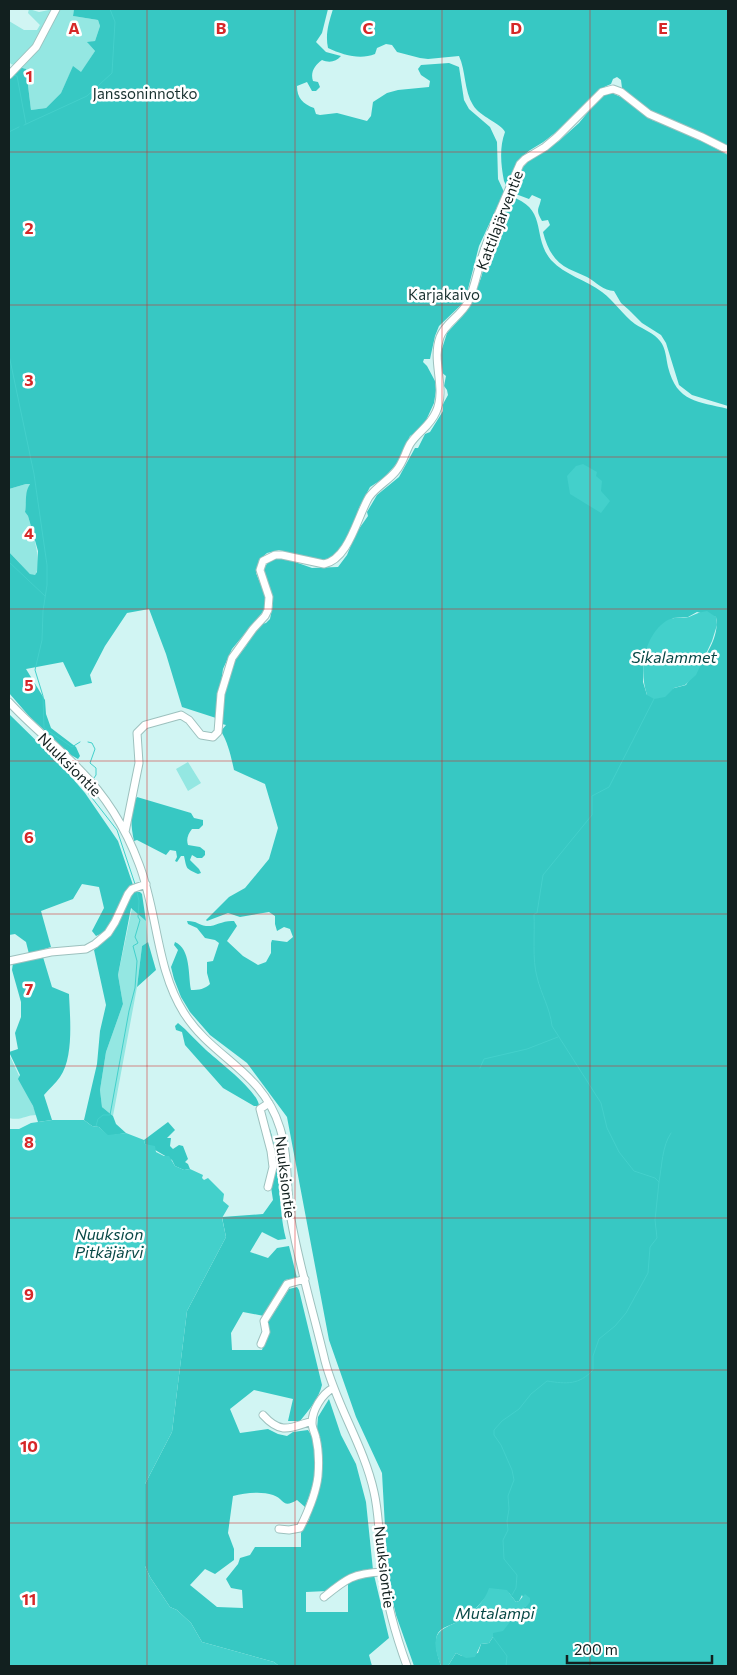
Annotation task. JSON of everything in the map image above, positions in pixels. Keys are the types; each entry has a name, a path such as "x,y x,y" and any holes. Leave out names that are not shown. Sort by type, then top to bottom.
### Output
{"street":[{"path":"9,75 36,47 56,9"},
{"name":"Kattilajärventie","path":"125,832 139,763 137,737 140,728 181,715 185,716 201,736 213,736 218,732 221,694 230,663 236,652 268,610 269,597 260,570 264,561 275,555 317,564 331,563 337,559 347,543 368,499 398,469 410,445 433,419 440,402 438,362 440,338 447,326 459,316 467,303 489,237 520,164 557,137 602,92 613,89 621,92 649,114 728,150"},
{"name":"Nuuksiontie","path":"9,702 93,784 125,832 146,884 163,965 179,1005 194,1027 250,1078 269,1103 279,1126 283,1139 291,1217 305,1279 333,1388 364,1456 371,1478 378,1514 383,1572 394,1628 407,1666"},
{"path":"9,961 51,952 86,949 95,944 108,933 132,889 146,884"},
{"path":"268,1188 273,1167 260,1109 269,1103"},
{"path":"261,1344 266,1332 264,1321 287,1284 305,1279"},
{"path":"279,1529 300,1528 307,1514 317,1479 319,1460 312,1421 316,1407 328,1391 333,1388"},
{"path":"263,1415 271,1424 278,1428 296,1426 312,1421"},
{"path":"324,1597 344,1580 357,1575 383,1572"}],"shaded area":[{"path":"29,9 39,12 54,9 74,9 73,16 98,20 100,26 95,41 88,43 95,51 81,73 73,67 61,93 46,108 31,110 26,69 9,62 9,21 24,30 37,30 40,25 28,13"},
{"path":"30,484 25,512 28,516 34,538 38,563 35,576 30,574 9,552 9,489"},
{"path":"188,762 201,783 188,791 176,769"},
{"path":"132,908 146,921 148,942 142,946 137,987 113,1116 102,1107 100,1090 106,1052 123,1004 118,975"},
{"path":"9,1054 37,1115 17,1119 9,1118"}],"green space":[{"path":"74,9 328,9 322,33 316,42 326,52 341,56 337,60 322,60 315,66 312,78 313,81 318,82 320,87 316,91 312,91 307,82 297,86 301,100 314,108 316,114 337,113 367,121 371,116 373,102 387,93 429,87 430,81 421,75 418,69 421,65 449,63 459,67 464,100 469,109 490,127 497,142 498,179 504,192 479,246 467,293 462,304 439,326 430,359 424,359 423,362 435,381 436,390 434,403 423,427 410,436 398,462 384,478 370,487 359,508 350,534 338,554 330,559 317,560 279,550 267,553 259,560 256,573 265,595 266,608 232,649 223,669 216,718 182,707 166,654 149,609 127,613 105,646 90,675 92,683 75,687 63,662 26,669 45,700 46,714 51,728 76,747 80,756 78,759 71,755 29,716 9,693 9,552 30,574 35,575 37,572 38,551 28,516 25,512 26,494 30,484 9,489 9,79 19,67 26,69 31,110 46,108 61,93 73,66 81,72 95,51 87,42 95,41 100,26 98,20 73,16"},
{"path":"333,9 728,9 728,146 649,112 622,88 621,80 617,77 613,79 611,84 597,92 567,123 524,155 518,161 506,185 501,156 505,132 480,113 473,105 468,94 459,56 420,58 397,52 392,45 386,44 377,48 375,54 369,56 357,57 340,53 328,48 327,43 328,28"},
{"path":"612,93 625,99 652,120 681,130 728,155 728,406 692,395 679,385 666,343 661,335 642,323 621,303 614,291 603,288 587,277 559,263 549,249 543,232 550,225 548,220 542,221 539,214 538,210 541,199 532,195 529,199 513,193 521,170 528,161 559,141 579,123 603,94"},
{"path":"510,196 522,201 535,216 545,251 551,260 563,270 602,292 635,324 658,338 665,350 668,367 677,388 683,394 698,402 728,409 728,1666 448,1666 456,1653 462,1656 478,1653 481,1644 489,1643 493,1637 492,1633 526,1606 522,1595 519,1601 516,1602 509,1593 496,1589 465,1618 439,1632 436,1639 436,1647 441,1666 414,1666 396,1615 388,1581 382,1473 356,1417 329,1340 287,1117 247,1063 210,1035 190,1012 181,997 171,967 178,950 174,945 175,942 184,950 186,956 191,990 202,989 210,984 207,962 213,961 219,943 205,938 197,928 188,924 187,921 209,926 234,921 237,926 227,941 243,956 258,965 266,962 271,953 272,940 287,942 293,937 290,929 284,927 277,931 275,916 269,912 240,917 228,913 206,920 229,897 245,888 269,859 278,828 265,784 234,770 221,731 226,725 222,724 226,683 236,659 249,639 262,624 270,619 273,604 272,595 264,573 268,562 284,558 312,568 338,567 347,555 356,533 368,516 367,512 377,495 399,477 415,448 418,448 425,434 430,432 443,411 443,404 448,395 444,386 446,376 441,372 440,355 447,333 466,312 471,302 481,278 489,248","holes":["697,612 716,617 717,626 712,644 686,685 647,695 643,682 643,664 673,618 688,617"]},
{"path":"9,714 61,765 85,793 118,841 133,885 125,895 105,932 96,936 92,931 104,908 99,887 82,884 73,899 41,911 51,947 29,954 26,942 15,934 9,935"},
{"path":"137,797 191,813 194,818 203,820 203,825 199,829 192,829 187,841 188,845 200,847 205,851 205,855 202,858 192,855 190,860 201,873 198,874 186,866 184,856 181,856 177,862 175,861 177,857 176,851 170,850 166,855 137,840 134,841 132,812 134,801"},
{"path":"133,892 140,892 142,894 146,921 131,908 118,975 123,1004 106,1052 100,1090 102,1107 113,1116 116,1124 126,1133 108,1136 99,1127 92,1126 84,1120 97,1064 100,1031 106,1005 94,950 116,926"},
{"path":"148,942 156,970 137,987 142,946"},
{"path":"43,957 52,987 69,994 70,1037 64,1069 44,1095 52,1120 38,1122 33,1106 18,1079 20,1075 9,1052 18,1049 15,1033 21,1017 21,1002 12,970 13,963"},
{"path":"178,1023 245,1085 257,1100 259,1106 254,1106 223,1088 185,1045 182,1032 176,1030 175,1026"},
{"path":"168,1122 175,1130 167,1138 171,1138 170,1146 173,1149 179,1145 183,1146 188,1159 185,1162 190,1169 184,1170 175,1166 172,1160 145,1144 144,1140"},
{"path":"268,1129 270,1129 276,1156 281,1212 286,1239 278,1240 262,1232 250,1252 268,1258 277,1248 289,1246 297,1278 285,1280 264,1316 243,1312 231,1333 232,1350 262,1350 268,1331 268,1322 289,1289 297,1287 322,1385 316,1399 300,1421 288,1421 293,1399 254,1390 230,1409 240,1433 268,1429 287,1436 293,1432 308,1430 314,1439 316,1448 315,1474 305,1507 297,1500 289,1504 277,1497 263,1493 233,1496 228,1533 234,1549 234,1560 215,1574 205,1569 190,1585 217,1607 243,1608 242,1590 231,1588 226,1579 238,1564 240,1558 250,1555 255,1547 301,1547 301,1533 309,1520 322,1462 321,1444 317,1429 318,1417 329,1399 341,1435 356,1464 366,1502 373,1570 347,1576 327,1591 306,1592 306,1612 348,1612 348,1582 374,1575 389,1638 369,1655 372,1666 279,1666 274,1662 202,1642 191,1623 177,1610 170,1607 145,1566 145,1484 172,1432 187,1311 226,1237 222,1217 263,1214 273,1200"}],"water":[{"path":"583,464 597,472 596,476 602,481 601,491 610,501 601,513 570,494 567,476 576,466"},
{"name":"Sikalammet","path":"707,611 716,617 717,625 712,641 696,675 685,685 674,688 665,697 654,699 647,695 643,665 652,636 669,619 689,617"},
{"name":"Nuuksion Pitkäjärvi","path":"52,1120 84,1120 92,1126 99,1127 108,1135 126,1133 144,1140 145,1144 155,1146 156,1152 169,1156 175,1166 184,1170 190,1169 203,1175 202,1178 204,1180 208,1178 224,1194 223,1201 229,1206 222,1218 226,1237 187,1311 172,1432 145,1484 145,1566 170,1607 177,1610 191,1623 202,1642 274,1662 279,1666 9,1666 9,1129 19,1129 31,1123"},
{"name":"Mutalampi","path":"489,1588 507,1590 516,1602 525,1594 530,1598 530,1602 527,1606 520,1609 503,1631 493,1633 489,1643 481,1644 475,1657 466,1658 456,1653 448,1666 441,1666 436,1649 437,1635 443,1629 475,1609 485,1597"}],"waterway":[{"path":"24,125 87,96 112,73 115,22 110,9"},
{"path":"13,75 17,76 26,124"},
{"path":"9,132 19,127"},
{"path":"9,355 34,474 47,565 42,640 35,670 43,696 44,728 72,747 80,742"},
{"path":"9,562 45,596"},
{"path":"512,1595 516,1588 517,1575 504,1559 503,1540 508,1530 508,1496 514,1480 512,1470 501,1445 494,1435 494,1430 502,1421 519,1409 531,1394 547,1381 561,1383 578,1381 593,1370 593,1356 599,1339 615,1326 626,1313 648,1273 650,1247 657,1238 655,1220 659,1182 655,1178 634,1171 619,1152 607,1128 601,1103 552,1026 537,977 534,946 534,914 537,913 543,875 592,815 592,796 609,787 654,699"},
{"path":"88,742 92,743 95,749 90,763 96,768 94,778"},
{"path":"87,787 85,789 117,830 135,884"},
{"path":"96,1126 98,1119 103,1115 110,1115 135,988 137,961 133,946 138,943 135,937 140,920 138,917 139,901 137,892"},
{"path":"480,1068 484,1059 527,1049 558,1037"},
{"path":"659,1182 664,1150 671,1133"},
{"path":"493,1637 507,1656 506,1666"}],"park label":[{"name":"Janssoninnotko","path":"145,93"},
{"name":"Karjakaivo","path":"444,294"}]}
